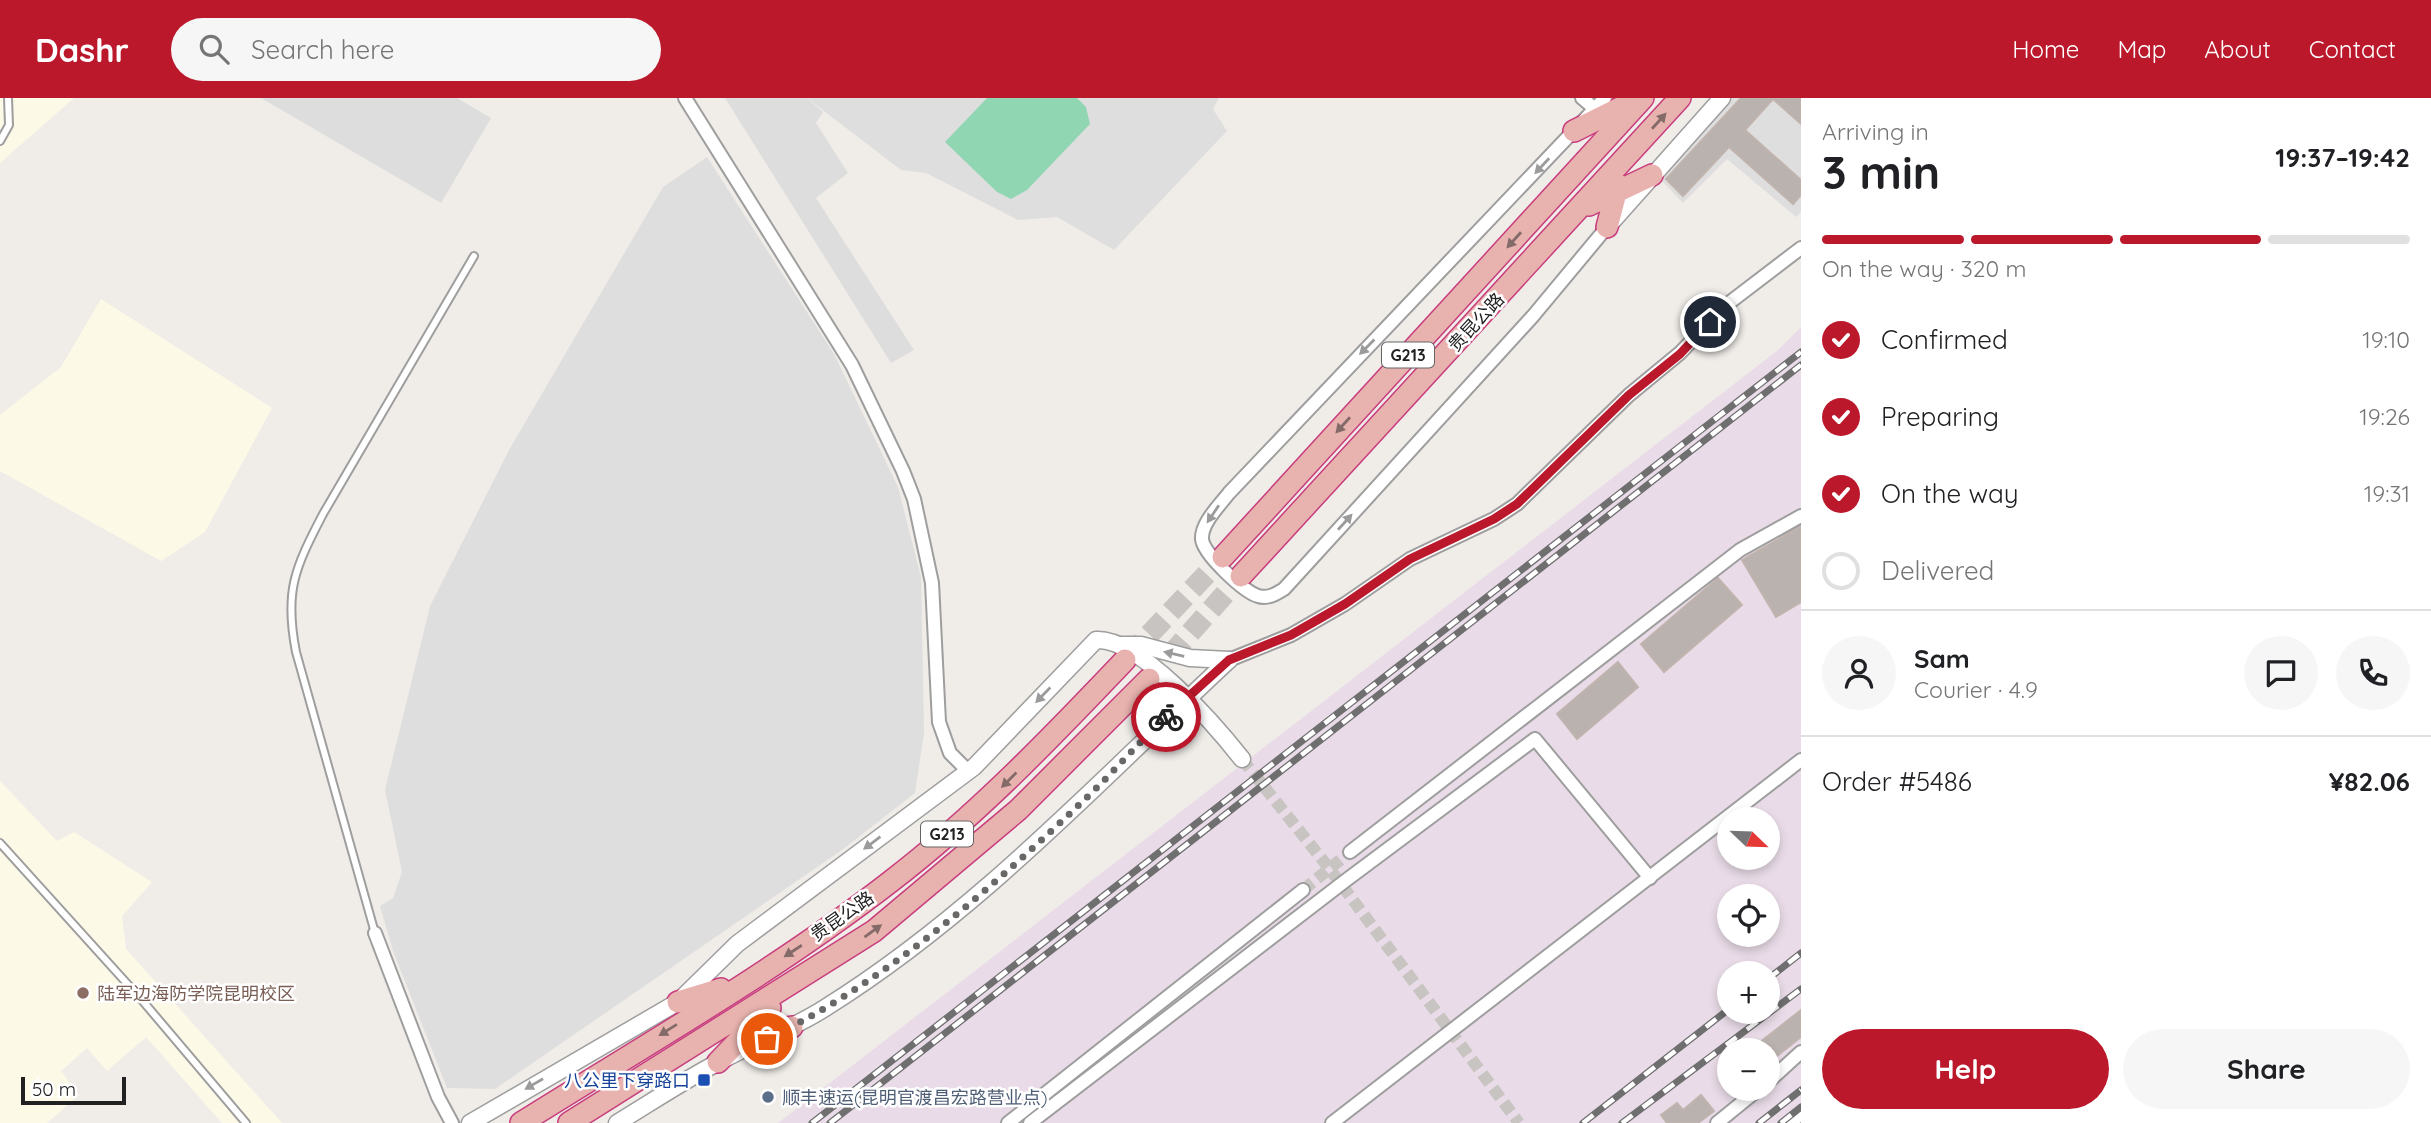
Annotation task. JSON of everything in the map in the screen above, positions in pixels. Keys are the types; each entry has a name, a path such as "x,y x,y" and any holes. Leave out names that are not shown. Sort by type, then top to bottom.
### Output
{"highway":[{"path":"1574,131 1606,105 1642,98"},
{"name":"贵昆公路","path":"1223,557 1642,98"},
{"name":"贵昆公路","path":"1241,576 1680,98"},
{"path":"1593,153 1606,105"},
{"path":"1607,226 1626,158"},
{"path":"1581,208 1652,175"},
{"name":"贵昆公路","path":"521,1123 747,981 883,888 999,791 1122,653"},
{"name":"贵昆公路","path":"569,1123 874,931 967,856 1073,756 1149,679"},
{"path":"678,1002 747,981"},
{"path":"718,1062 796,982"},
{"path":"694,1045 792,1027"}],"street":[{"path":"685,98 852,365 903,471 914,499 932,583 939,722 950,753 968,771"},
{"path":"1582,98 1606,105"},
{"path":"1574,131 1229,493 1205,527 1202,540 1212,559 1258,596 1272,596 1284,589 1533,316 1607,226 1722,98"},
{"path":"617,1123 718,1062 792,1027 826,1007 900,955 997,880 1229,660 1291,635 1345,604 1410,559 1494,519 1517,504 1629,395 1680,354 1725,306 1801,248"},
{"path":"1350,852 1740,551 1801,516"},
{"path":"470,1123 678,1002 737,944 968,771 1089,645 1103,640 1189,697 1242,759"},
{"path":"1122,653 1141,645 1190,657 1229,660"},
{"path":"1520,720 1650,877"},
{"path":"1030,1123 1334,889 1535,740"},
{"path":"1332,1123 1801,760"},
{"path":"1008,1123 1303,890"},
{"path":"375,933 438,1097 452,1123"},
{"path":"1780,1071 1801,1052"},
{"path":"1717,1123 1744,1101"},
{"path":"1790,1123 1801,1114"}],"lane":[{"path":"0,141 9,125 8,98"},
{"path":"375,933 296,652 290,620 290,592 301,556 323,514 474,256"},
{"path":"0,843 141,999 246,1123"}],"shaded area":[{"path":"0,98 74,98 0,163"},
{"path":"261,98 457,98 491,118 441,203"},
{"path":"725,98 807,98 823,112 816,123 848,173 816,198 914,350 891,363"},
{"path":"807,98 1219,98 1213,109 1227,131 1114,250 1057,217 1018,220 926,173 901,170"},
{"path":"1732,98 1801,98 1801,212 1796,217 1727,159 1683,203 1659,178"},
{"path":"707,157 834,354 898,487 921,577 924,733 915,793 842,850 495,1089 447,1088 393,951 380,906 393,898 402,872 385,790 430,606 509,450 663,187"},
{"path":"101,299 272,408 205,532 161,561 0,471 0,415 61,367"},
{"path":"1801,327 1801,1123 778,1123 1778,350"},
{"name":"陆军边海防学院昆明校区","path":"0,781 57,841 74,832 152,882 122,916 126,949 282,1123 222,1123 146,1037 107,1071 87,1048 61,1071 79,1095 47,1123 0,1123"}],"green space":[{"path":"987,98 1077,98 1086,107 1090,124 1027,190 1011,199 997,192 945,142"}],"building":[{"path":"1741,98 1801,98 1801,124 1773,99 1745,130 1801,180 1801,195 1793,204 1729,147 1683,196 1666,179"},
{"path":"1801,526 1801,602 1776,617 1742,560"},
{"path":"1718,578 1742,605 1664,672 1641,644"},
{"path":"1618,662 1638,687 1577,739 1557,714"},
{"path":"1801,1010 1801,1037 1780,1054 1780,1038 1765,1038"},
{"path":"1701,1095 1714,1111 1698,1123 1667,1123 1661,1115 1677,1103 1683,1110"}],"tunnel":[{"path":"1128,657 1223,557"},
{"path":"1149,679 1241,576"},
{"path":"1242,759 1329,868 1519,1123"},
{"path":"1303,890 1350,852"}],"railway":[{"path":"812,1123 1801,352"},
{"path":"830,1123 1801,365"},
{"path":"1780,970 1801,953"},
{"path":"1622,1123 1801,989"},
{"path":"1583,1123 1717,1018"},
{"path":"1759,1123 1801,1090"},
{"path":"1781,1123 1801,1107"}],"way so far":[{"path":"767,1039 826,1007 916,943 997,880 1084,800 1166,717"}],"place":[{"name":"陆军边海防学院昆明校区","path":"83,993"},
{"name":"八公里下穿路口","path":"704,1080"},
{"name":"顺丰速运(昆明官渡昌宏路营业点)","path":"768,1097"}],"route":[{"path":"1166,717 1229,660 1291,635 1345,604 1410,559 1494,519 1517,504 1551,474 1629,395 1680,354 1710,322"}]}
